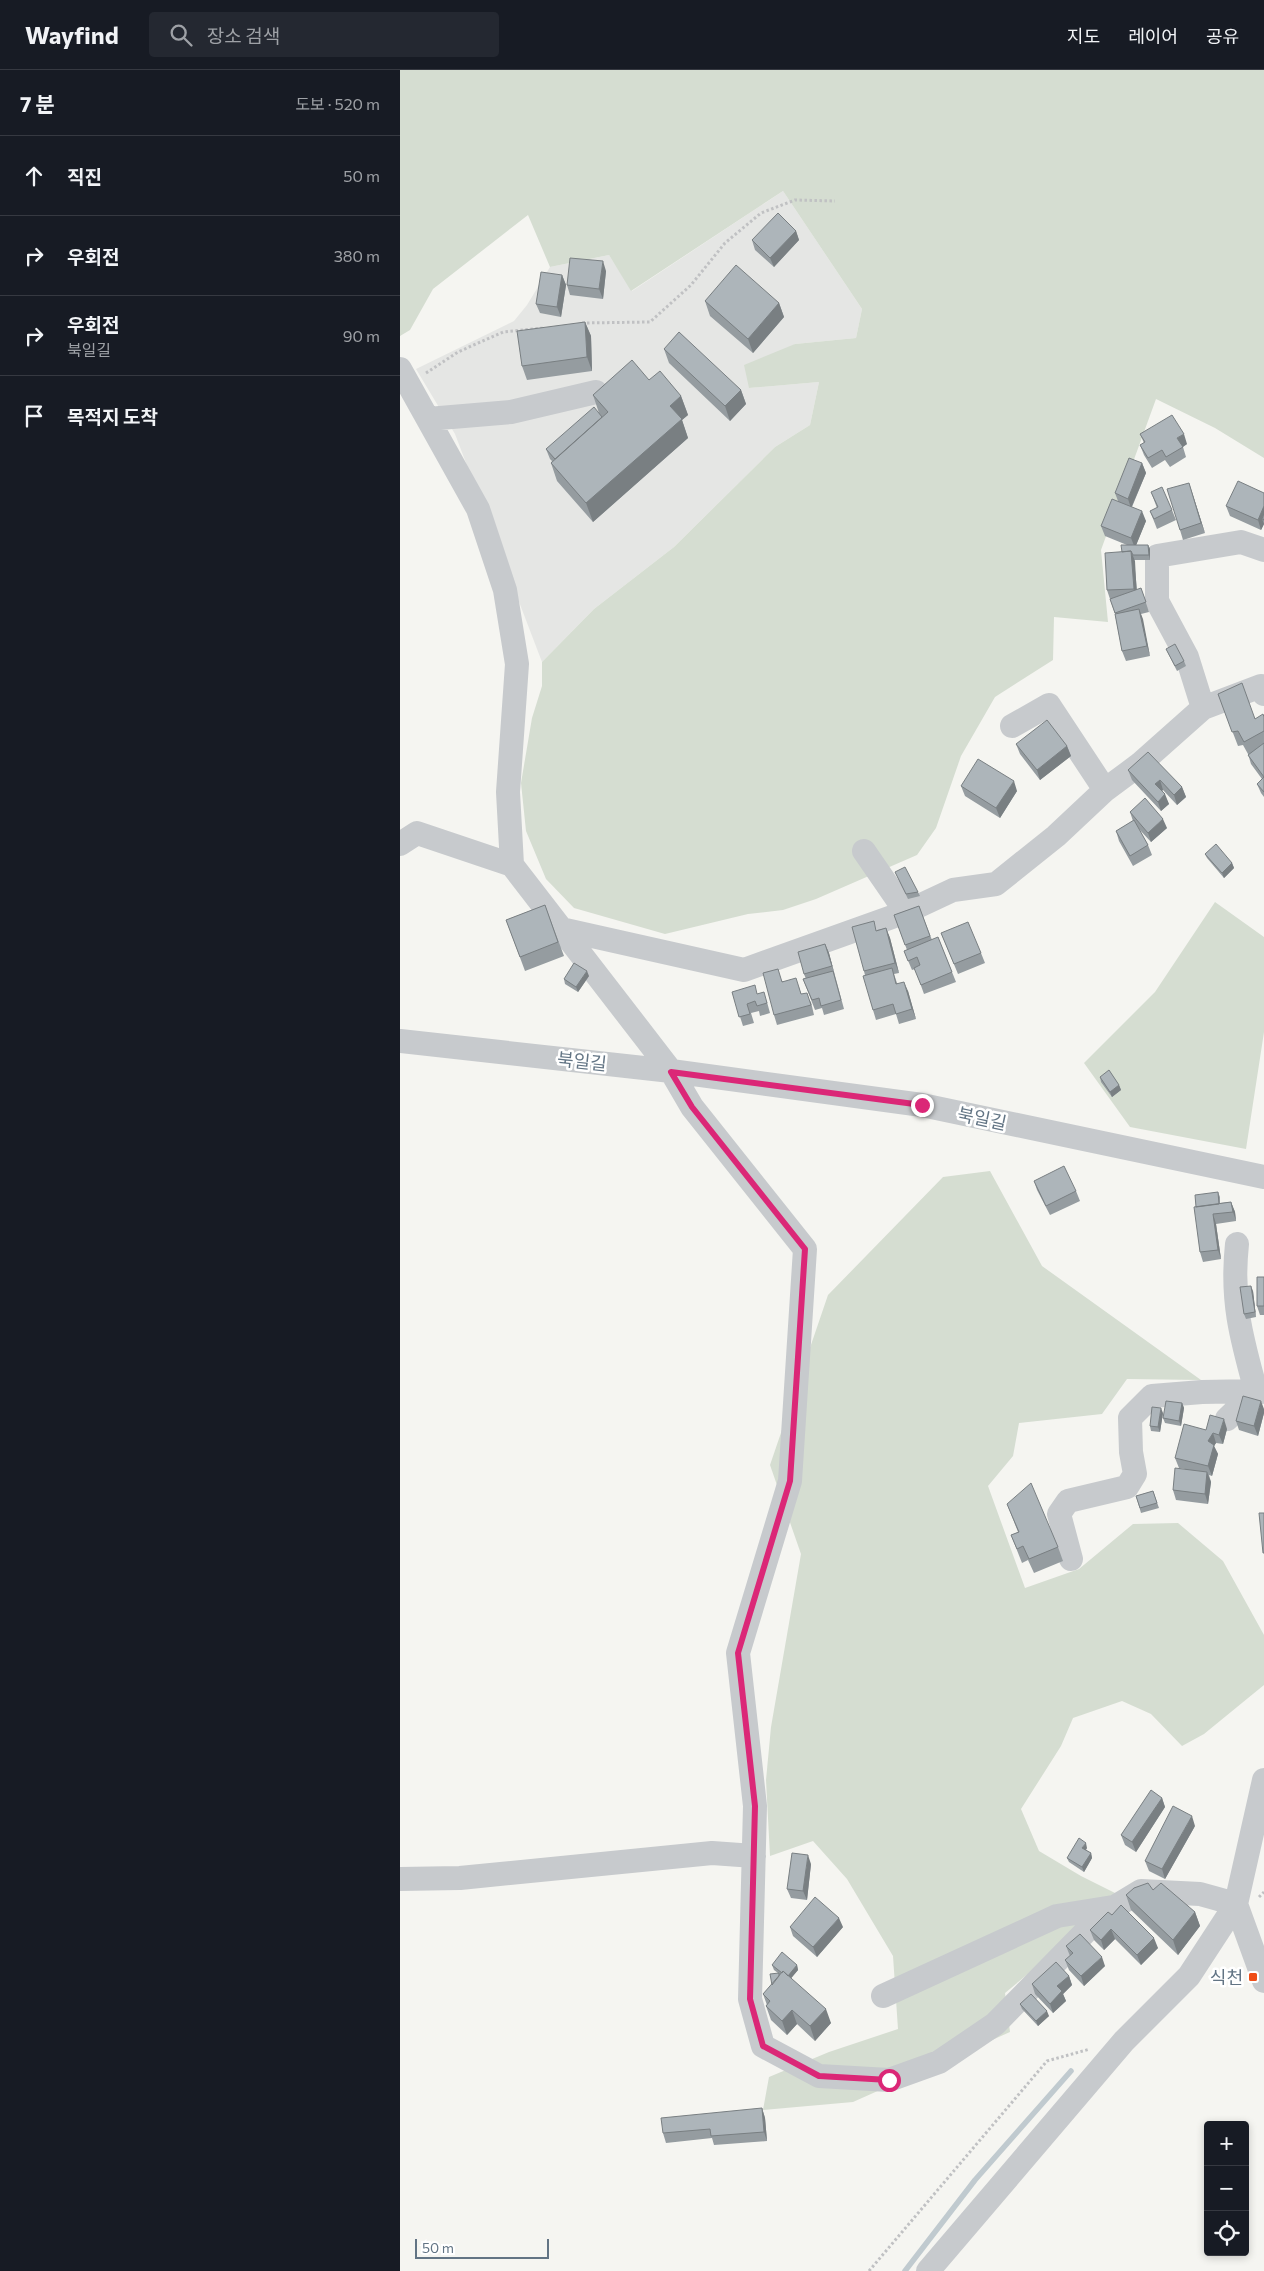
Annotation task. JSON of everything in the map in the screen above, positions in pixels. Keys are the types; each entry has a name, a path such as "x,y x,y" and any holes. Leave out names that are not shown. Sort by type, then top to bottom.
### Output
{"street":[{"path":"404,377 478,509 505,590 517,664 508,792 512,865"},
{"path":"428,420 511,412 596,392"},
{"path":"1203,708 1187,657 1157,601 1157,556 1241,542 1264,550"},
{"path":"561,929 744,970 906,912 953,890 996,884 1056,836 1105,790 1140,764 1203,708 1263,688"},
{"path":"1012,726 1049,705 1105,790"},
{"path":"400,844 417,833 512,865 671,1072 692,1107 805,1249 790,1481 738,1653 755,1806 750,1999 763,2046 819,2076 889,2080 939,2062 995,2024 1103,1914 1141,1891 1200,1894 1236,1904"},
{"path":"864,851 906,912"},
{"name":"북일길","path":"400,1041 671,1072 922,1105 1264,1176"},
{"path":"1237,1244 1235,1268 1236,1306 1244,1348 1260,1392"},
{"path":"1071,1559 1059,1514 1068,1501 1127,1487 1135,1474 1131,1452 1130,1418 1152,1396 1202,1392 1260,1392"},
{"path":"1227,1419 1260,1392"},
{"path":"928,2271 1124,2041 1189,1976 1236,1904 1264,1780"},
{"path":"400,1879 460,1878 712,1853 754,1856"},
{"path":"1236,1904 1264,1981"},
{"path":"882,1996 1057,1916 1117,1906"}],"path":[{"path":"580,324 650,322 691,285 725,243 760,213 794,200 835,201"},
{"path":"404,377 503,332 551,327"},
{"path":"869,2271 1047,2061 1124,2041"}],"shaded area":[{"path":"400,70 1264,70 1264,458 1215,428 1156,399 1101,550 1108,622 1054,617 1053,660 995,697 961,756 936,828 917,855 816,899 783,910 748,914 665,934 574,908 546,879 526,831 521,783 532,718 542,686 542,662 594,609 674,547 775,447 810,425 819,382 749,388 744,365 795,344 856,338 862,309 783,191 631,291 609,255 550,267 528,215 433,289 410,330 400,336"},
{"path":"783,191 862,309 856,338 795,344 749,388 819,382 810,425 775,447 674,547 594,609 542,662 455,434 416,369 514,321 527,305 550,267 609,255 632,291"},
{"path":"1215,902 1264,937 1264,1032 1246,1149 1130,1127 1084,1063 1155,992"},
{"path":"990,1171 1042,1266 1201,1380 1127,1379 1102,1414 1019,1423 1013,1456 988,1486 1025,1588 1079,1569 1133,1524 1178,1523 1223,1561 1264,1635 1264,1685 1204,1734 1182,1746 1151,1714 1122,1701 1073,1718 1061,1746 1021,1809 1039,1851 1081,1876 1119,1895 1005,1993 1010,2032 853,2102 763,2110 769,2077 829,2052 898,2029 893,1956 847,1879 813,1841 770,1856 766,1780 771,1727 801,1554 770,1465 828,1295 943,1177"}],"building":[{"path":"778,213 796,231 770,258 752,240"},
{"path":"570,258 603,261 599,289 567,285"},
{"path":"736,265 779,303 748,339 705,301"},
{"path":"541,272 562,275 557,307 536,304"},
{"path":"585,322 587,357 522,366 517,331"},
{"path":"679,332 741,390 725,406 664,349"},
{"path":"632,360 649,380 660,371 681,396 670,406 682,419 586,503 551,463 608,412 593,395"},
{"path":"594,407 602,417 555,459 546,449"},
{"path":"1172,415 1184,434 1177,438 1183,447 1166,457 1162,450 1148,458 1140,445 1145,442 1140,434"},
{"path":"1129,458 1142,463 1128,499 1115,493"},
{"path":"1238,481 1264,493 1264,506 1258,520 1226,506"},
{"path":"1189,483 1201,523 1180,530 1167,489"},
{"path":"1162,487 1172,510 1154,519 1150,511 1158,507 1151,492"},
{"path":"1112,499 1142,511 1131,538 1101,526"},
{"path":"1121,545 1148,545 1149,555 1133,555 1131,551 1122,552"},
{"path":"1131,551 1134,589 1107,590 1105,553"},
{"path":"1141,588 1146,602 1115,613 1110,599"},
{"path":"1139,609 1147,646 1122,651 1115,614"},
{"path":"1175,644 1184,661 1175,666 1166,649"},
{"path":"1242,683 1255,719 1263,714 1264,717 1264,731 1244,742 1238,731 1232,732 1218,694"},
{"path":"1047,720 1067,746 1037,770 1016,744"},
{"path":"1264,743 1264,777 1248,755"},
{"path":"1148,752 1182,787 1174,795 1160,780 1155,784 1165,794 1158,802 1128,770"},
{"path":"978,759 1014,781 996,808 961,786"},
{"path":"1264,777 1264,792 1257,784"},
{"path":"1145,798 1163,819 1148,833 1130,812"},
{"path":"1134,820 1148,845 1130,856 1116,831"},
{"path":"1216,844 1232,863 1222,873 1205,854"},
{"path":"905,867 918,892 906,894 895,872"},
{"path":"545,905 558,942 520,957 506,920"},
{"path":"919,906 930,936 905,945 894,915"},
{"path":"874,921 876,931 886,928 895,963 864,971 852,927"},
{"path":"968,922 981,953 954,964 941,933"},
{"path":"938,937 952,972 921,985 914,968 920,965 917,957 908,961 904,951"},
{"path":"825,944 832,966 804,974 798,952"},
{"path":"574,963 587,971 576,987 564,979"},
{"path":"892,968 896,984 904,982 912,1009 896,1014 893,1004 873,1010 863,976"},
{"path":"778,969 782,982 796,978 801,994 807,993 811,1005 774,1015 763,973"},
{"path":"833,971 841,1000 821,1006 819,998 812,1000 803,979"},
{"path":"755,985 757,994 764,992 767,1003 757,1006 755,1001 747,1004 750,1014 739,1017 732,992"},
{"path":"1109,1070 1119,1085 1110,1092 1100,1077"},
{"path":"1064,1166 1076,1191 1046,1206 1034,1181"},
{"path":"1218,1192 1219,1204 1196,1207 1195,1195"},
{"path":"1231,1202 1233,1212 1213,1214 1218,1250 1200,1252 1194,1207"},
{"path":"1257,1277 1264,1277 1264,1306 1257,1306"},
{"path":"1251,1286 1255,1312 1244,1314 1240,1287"},
{"path":"1243,1396 1261,1401 1254,1426 1236,1421"},
{"path":"1166,1401 1182,1403 1179,1421 1163,1418"},
{"path":"1152,1407 1161,1408 1158,1427 1150,1426"},
{"path":"1210,1415 1224,1419 1219,1435 1213,1433 1208,1441 1214,1445 1208,1466 1175,1458 1184,1424 1206,1430"},
{"path":"1175,1468 1207,1472 1205,1494 1173,1490"},
{"path":"1031,1483 1058,1547 1029,1559 1023,1546 1017,1549 1011,1535 1019,1532 1007,1504"},
{"path":"1153,1491 1157,1503 1140,1508 1136,1496"},
{"path":"1259,1513 1264,1513 1264,1553 1263,1553"},
{"path":"1151,1790 1162,1798 1132,1842 1121,1835"},
{"path":"1173,1806 1192,1816 1162,1869 1145,1861"},
{"path":"1079,1838 1086,1843 1082,1848 1091,1853 1082,1867 1067,1858"},
{"path":"792,1853 808,1855 803,1891 787,1889"},
{"path":"1148,1883 1153,1890 1161,1883 1195,1912 1173,1940 1126,1895 1134,1888"},
{"path":"815,1897 839,1918 813,1947 790,1927"},
{"path":"1121,1905 1154,1938 1137,1955 1111,1929 1101,1940 1090,1930 1108,1912 1112,1915"},
{"path":"1080,1934 1102,1957 1081,1976 1065,1960 1073,1953 1066,1946"},
{"path":"782,1952 797,1965 788,1976 772,1965"},
{"path":"1056,1962 1069,1976 1057,1986 1062,1991 1050,2004 1032,1984"},
{"path":"783,1971 826,2009 810,2026 792,2010 782,2021 766,2006 770,2001 763,1994"},
{"path":"779,1973 779,1976 772,1985 770,1974"},
{"path":"1031,1994 1047,2011 1036,2021 1020,2004"},
{"path":"762,2108 764,2132 711,2136 710,2129 663,2133 661,2118"}],"waterway":[{"path":"905,2271 975,2180 1071,2071"}],"place":[{"name":"식천","path":"1253,1977"}],"route":[{"path":"889,2080 819,2076 763,2046 750,1999 755,1806 738,1653 790,1481 805,1249 692,1107 671,1072 922,1105"}]}
